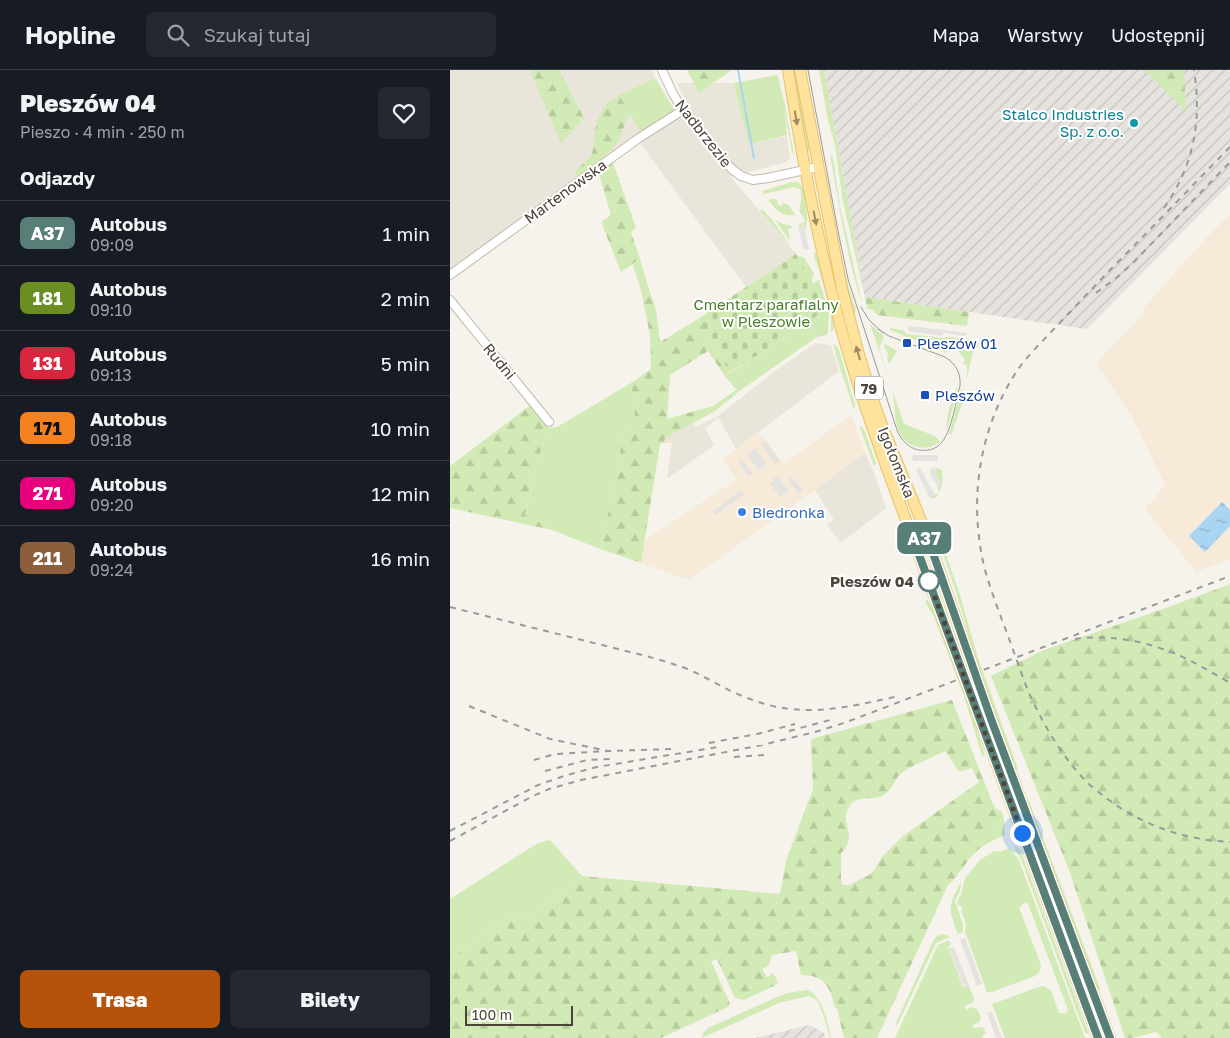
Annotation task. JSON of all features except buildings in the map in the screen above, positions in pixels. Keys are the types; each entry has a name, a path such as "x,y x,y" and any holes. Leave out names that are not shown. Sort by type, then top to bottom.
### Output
{"main road":[{"name":"Igołomska","path":"788,70 805,170 830,284 858,386 883,458 1008,779 1020,795 1110,1038"},
{"name":"Igołomska","path":"800,70 842,289 864,372 882,425 930,544 1008,779 1009,799 1098,1038"}],"street":[{"name":"Nadbrzezie","path":"662,70 683,110 725,162 741,176 757,180 818,167"},
{"name":"Martenowska","path":"450,275 639,138 683,110"},
{"name":"Rudni","path":"450,300 549,422"}],"shaded area":[{"path":"450,70 652,70 655,78 619,95 641,134 557,196 450,270"},
{"path":"824,70 1230,70 1230,184 1087,329 865,297"},
{"path":"677,83 733,83 749,144 787,136 790,157 786,162 731,177 796,254 746,287 640,143 689,108"},
{"path":"1230,214 1230,559 1196,572 1145,509 1165,485 1132,417 1096,363 1143,315 1144,308 1206,238"},
{"path":"804,225 809,249 804,250 798,227"},
{"path":"908,326 968,333 964,336 944,333 942,336 908,331"},
{"path":"815,343 831,345 839,371 736,449 718,417 705,429 714,445 667,479 672,443 664,443 664,438 693,423 695,427 718,416 771,374"},
{"path":"851,415 865,452 689,580 641,563 644,541 736,480 723,459 759,432 784,464"},
{"path":"766,441 780,461 775,464 761,444"},
{"path":"755,448 767,464 758,470 747,455"},
{"path":"865,452 886,508 841,543 827,525 834,520 815,490"},
{"path":"913,455 938,455 938,461 912,461"},
{"path":"742,459 753,473 748,476 738,462"},
{"path":"934,467 935,473 942,484 938,488 930,473"},
{"path":"920,468 935,495 929,497 916,470"},
{"path":"777,476 789,491 780,497 770,484"},
{"path":"792,477 803,491 798,494 788,480"},
{"path":"741,490 744,494 716,515 713,511"},
{"path":"965,938 982,984 977,986 960,940"},
{"path":"954,947 969,985 964,987 949,948"},
{"path":"992,1012 1002,1038 996,1038 987,1013"},
{"path":"810,1025 824,1033 825,1038 755,1038"}],"green space":[{"path":"530,70 559,70 584,118 561,144"},
{"path":"687,70 732,70 699,93"},
{"path":"792,70 796,70 811,150 806,151"},
{"path":"819,70 824,70 865,297 843,202 835,145 828,120"},
{"path":"1144,70 1184,70 1186,111"},
{"path":"778,75 794,154 792,153 785,111 787,135 749,144 733,83"},
{"path":"655,78 675,111 641,134 619,95"},
{"path":"619,95 630,113 619,139 614,147 592,168 578,177 575,175 577,169 592,153 596,126 601,113 610,101"},
{"path":"830,154 833,158 840,206 862,303 847,248"},
{"path":"820,155 822,155 835,228"},
{"path":"612,160 636,228 631,232 640,259 621,272 601,222 611,215 598,171"},
{"path":"798,182 805,197 807,211 806,229 804,225 798,227 805,222 800,213 800,189 794,187 764,194 762,191"},
{"path":"775,199 778,201 777,204 781,206 783,203 789,205 795,215 786,215 780,212 768,200"},
{"path":"762,209 773,221 792,249 760,211"},
{"path":"775,220 793,227 788,229 790,241"},
{"path":"835,233 856,311 853,316 844,276"},
{"path":"815,251 823,274 832,314 834,328 831,333 831,310 818,263 816,263"},
{"name":"Cmentarz parafialny w Pleszowie","path":"796,254 828,308 779,342 730,372 698,319"},
{"path":"797,255 804,257 814,274 811,280"},
{"path":"640,259 648,286 641,290 633,265"},
{"path":"819,280 827,307 813,283"},
{"path":"648,286 656,310 660,342 698,319 730,372 725,376 708,351 670,375 667,419 713,406 736,390 738,392 715,411 665,438 664,443 660,444 641,563 600,549 618,471 622,435 636,423 631,383 651,369 650,335 641,290"},
{"path":"865,297 969,312 967,326 877,315 873,310 867,309"},
{"path":"828,308 827,335 817,337 738,392 725,376 779,342"},
{"path":"870,324 884,336 879,348 892,388"},
{"path":"890,328 903,330 906,334 977,340 979,342 978,347 973,351 967,378 967,365 963,364 965,360 959,352 959,342 950,340 946,353 890,330"},
{"path":"833,343 839,350 855,405 854,410 840,368"},
{"path":"885,344 897,351 890,363 888,363 886,349 884,349"},
{"path":"631,383 636,423 622,435 618,471 600,549 552,530 550,523 525,516 535,468 549,428 557,427"},
{"path":"958,387 947,431 948,414"},
{"path":"961,389 964,399 951,435 949,434"},
{"path":"893,392 904,424 935,436 940,442 929,447 920,448 909,444 903,439 895,416"},
{"path":"532,404 549,428 535,468 525,515 550,523 552,530 450,508 450,466"},
{"path":"859,425 864,429 876,463 874,466"},
{"path":"937,468 942,470 942,486 939,493 938,487 941,484 935,472"},
{"path":"944,525 942,543 960,595 978,658 1018,769 1015,770 975,656 940,545 939,535"},
{"path":"1230,584 1230,1038 1162,1038 1156,1032 1125,1038 1069,870 991,676 1044,650"},
{"path":"927,599 937,616 972,712 985,755 982,756 964,696 934,617 925,602"},
{"path":"952,700 993,804 996,809 1001,811 1004,819 989,837 990,842 972,856 948,885 877,1038 844,1038 837,1008 835,1008 829,989 821,980 815,977 801,975 796,951 772,955 769,965 762,969 767,977 771,975 770,972 775,976 778,984 744,1000 735,998 717,959 711,961 730,1004 728,1007 661,1038 450,1038 450,963 461,950 504,919 529,918 582,876 780,894 786,861 813,789 811,739","holes":["945,751 959,772 972,768 979,782 903,836 882,857 869,875 849,885 842,885 841,853 848,841 849,835 846,819 852,803 856,800 884,795 903,772"]},
{"path":"1029,801 1100,988 1099,991 1027,802"},
{"path":"1004,819 1005,835 990,842 988,837"},
{"path":"550,840 582,876 529,918 504,919 461,950 450,963 450,899 538,843"},
{"path":"1013,845 1019,848 1021,852 1089,1034 1085,1033 1021,859"},
{"path":"1009,848 1020,863 1085,1038 1005,1038 992,1004 1044,986 1051,991 1059,1013 1066,1013 1068,1010 1028,904 1022,904 1019,907 1041,965 1040,971 1035,976 992,992 987,992 965,932 966,924 961,911 963,910 957,902 962,892 965,878 980,860 994,851 1000,852"},
{"path":"961,882 960,891 955,901 963,925 963,932 958,934 952,918 951,907"},
{"path":"942,934 950,937 936,943 897,1026 896,1023 934,939"},
{"path":"949,940 951,945 948,947 963,987 969,986 974,999 972,1003 965,1006 966,1010 972,1007 977,1009 981,1018 979,1022 972,1026 974,1028 984,1028 986,1033 982,1036 983,1038 895,1038 938,945"},
{"path":"807,990 817,997 820,1003 831,1038 817,1000 809,996 779,1003 702,1038 703,1033 708,1028 777,997"}],"water":[{"path":"1222,502 1230,510 1230,526 1205,552 1189,536"}],"waterway":[{"path":"738,70 754,158"}],"tram line":[{"path":"808,70 848,279 897,430 903,440 911,447 919,450 934,448 944,439 952,419 960,386 960,377 957,369 945,357 889,336 878,329"},
{"path":"861,307 869,320 883,333"}],"railway":[{"path":"1164,208 1182,175 1189,159 1193,142 1197,107 1194,70"},
{"path":"1230,147 1109,271 1019,368 1004,393 987,434 982,456 977,500 981,554 992,592 1028,691 1045,725 1066,758 1092,787 1136,817 1182,835 1230,842"},
{"path":"1096,293 1131,265 1230,162"},
{"path":"450,841 549,789 581,780 762,745 844,723 1230,576"},
{"path":"450,607 668,662 690,670 745,697 785,708 822,710 899,696"},
{"path":"1075,639 1113,638 1152,645 1183,657 1230,683"},
{"path":"469,706 550,739 608,751"},
{"path":"789,731 830,720"},
{"path":"709,743 757,734 795,724"},
{"path":"450,831 538,785 567,775 597,767 718,747"},
{"path":"534,760 555,754 671,749"},
{"path":"734,757 765,755"},
{"path":"545,771 587,760 612,759"}],"bus line":[{"name":"A37","path":"1098,1038 915,544 927,536 991,719 1110,1038"}],"place":[{"name":"Stalco Industries Sp. z o.o.","path":"1134,123"},
{"name":"Pleszów 01","path":"907,343"},
{"name":"Pleszów","path":"925,395"},
{"name":"Biedronka","path":"742,512"},
{"name":"Pleszów 04","path":"929,581"}],"route":[{"path":"929,581 1022,833"}]}
